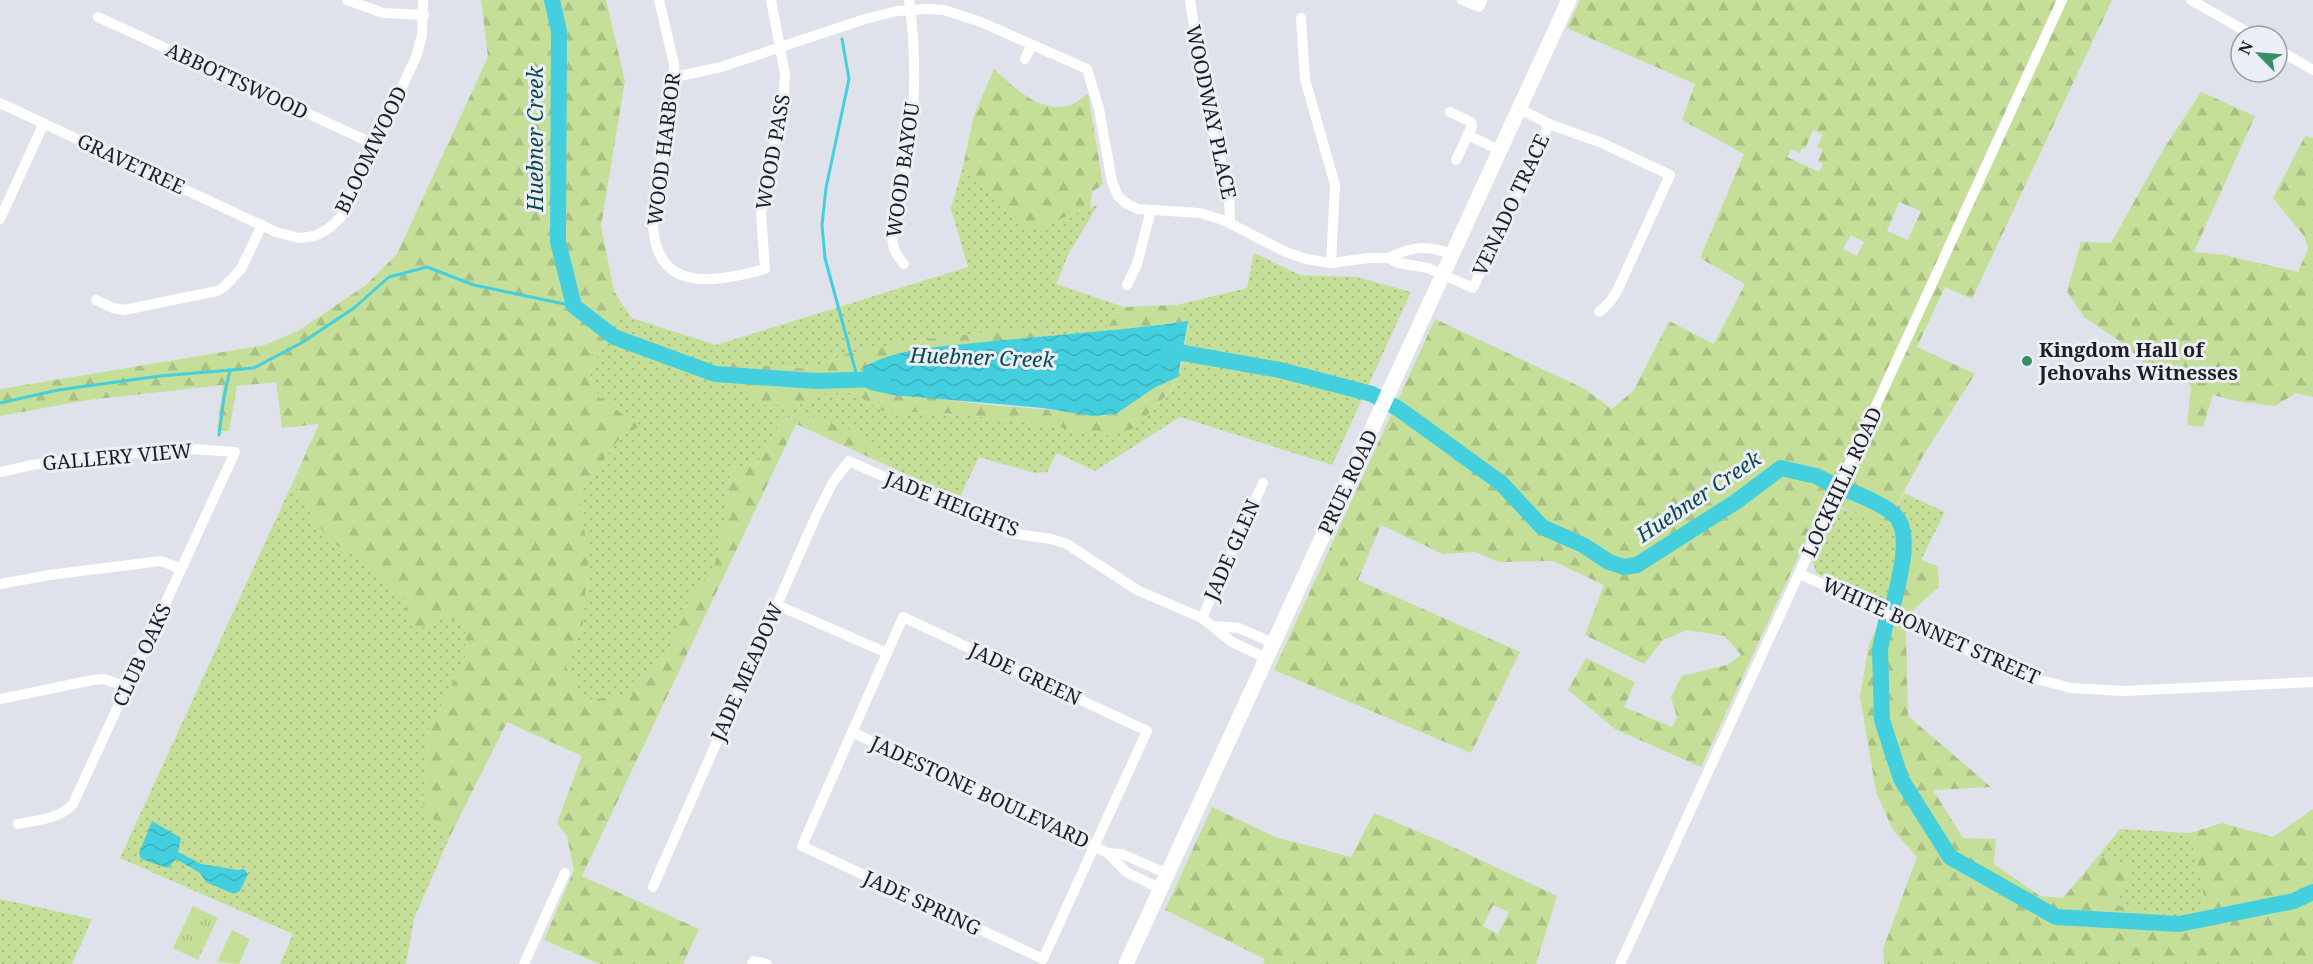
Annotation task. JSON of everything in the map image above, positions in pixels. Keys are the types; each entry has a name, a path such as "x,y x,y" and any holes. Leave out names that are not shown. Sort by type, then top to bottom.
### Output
{"main road":[{"name":"PRUE ROAD","path":"1126,964 1569,0"}],"street":[{"path":"347,0 383,13 424,15"},
{"name":"BLOOMWOOD","path":"262,225 276,232 299,238 315,236 330,228 341,217 416,57 422,36 423,0"},
{"name":"WOOD HARBOR","path":"659,0 675,77 674,95 653,206 653,230 659,257 671,270 690,277 711,280 765,269"},
{"name":"WOOD PASS","path":"765,269 760,214 784,95 785,74 771,0"},
{"name":"WOODWAY PLACE","path":"1190,0 1207,110 1230,190 1230,223"},
{"path":"1462,0 1481,4"},
{"name":"LOCKHILL ROAD","path":"1620,964 2062,0"},
{"path":"2191,0 2233,24"},
{"path":"675,77 702,73 910,5 944,10 981,22 1087,69 1099,109 1112,182 1118,196 1127,204 1138,209 1200,213 1230,223 1286,252 1306,259 1331,263 1388,258 1412,248 1437,249 1452,254"},
{"name":"WOOD BAYOU","path":"904,264 892,246 892,233 909,148 914,106 910,5"},
{"name":"ABBOTTSWOOD","path":"98,17 376,145"},
{"path":"1300,18 1305,79 1335,185 1331,263"},
{"path":"1025,59 1031,45"},
{"path":"2289,56 2313,70"},
{"name":"GRAVETREE","path":"0,103 262,225"},
{"path":"1520,109 1549,124 1602,143 1670,175 1617,291 1599,312"},
{"path":"1450,112 1471,122 1472,126 1456,160"},
{"path":"0,219 44,123"},
{"name":"VENADO TRACE","path":"1442,274 1473,288 1549,124"},
{"path":"1468,135 1501,151"},
{"path":"1127,285 1137,264 1151,210"},
{"path":"96,300 124,310 217,291 235,277 262,225"},
{"path":"1415,265 1418,248"},
{"path":"1388,258 1398,263 1415,265 1442,274"},
{"name":"GALLERY VIEW","path":"0,472 32,465 177,448 235,452"},
{"name":"CLUB OAKS","path":"18,824 52,817 73,804 235,452"},
{"name":"JADE HEIGHTS","path":"849,461 1010,533 1051,539 1067,544 1137,590 1202,618 1215,626 1223,637 1266,658"},
{"name":"JADE MEADOW","path":"653,887 825,499 849,461"},
{"name":"JADE GLEN","path":"1202,618 1263,483"},
{"path":"0,584 49,575 162,561 181,568"},
{"name":"WHITE BONNET STREET","path":"1800,574 2021,675 2071,688 2123,691 2313,682"},
{"path":"777,605 887,653 852,732"},
{"name":"JADE GREEN","path":"887,653 903,617 1147,731 1094,846"},
{"name":"JADE HEIGHTS","path":"1215,626 1229,626 1273,643"},
{"path":"1238,645 1245,631"},
{"path":"0,699 93,680 104,679 127,687"},
{"name":"JADE SPRING","path":"852,732 802,846 1043,959 1094,846"},
{"name":"JADESTONE BOULEVARD","path":"852,732 1108,853 1122,854 1168,874"},
{"name":"JADESTONE BOULEVARD","path":"1108,853 1118,866 1161,889"},
{"path":"1132,875 1139,861"},
{"path":"524,964 565,873"},
{"path":"752,964 754,961 767,964"}],"green space":[{"path":"481,0 606,0 625,81 601,226 614,291 622,304 589,374 599,397 640,427 623,434 580,491 588,560 583,624 566,667 585,700 631,696 668,652 685,607 715,564 728,502 730,466 737,468 758,462 781,422 799,412 856,432 897,470 796,424 582,876 699,929 683,964 600,964 544,940 574,870 567,836 557,823 582,756 507,722 450,836 423,809 427,733 465,658 466,626 442,614 421,628 406,622 406,598 365,561 331,542 314,520 293,482 319,424 282,428 276,382 237,386 229,431 217,431 223,385 88,400 0,416 0,389 265,345 298,331 366,285 397,254 488,57"},
{"path":"1580,0 2112,0 1972,299 1945,287 1917,347 1975,374 1923,456 1886,525 1824,501 1701,767 1615,729 1568,690 1586,658 1635,682 1624,707 1672,727 1677,717 1671,697 1682,676 1727,665 1741,655 1725,636 1687,630 1663,640 1644,664 1585,635 1604,585 1553,561 1499,562 1475,552 1443,554 1381,525 1358,580 1520,652 1471,753 1274,670 1435,319 1585,389 1612,409 1634,390 1669,321 1714,344 1745,284 1700,258 1744,154 1682,120 1695,84 1567,28","holes":["1813,130 1823,134 1817,147 1823,150 1818,161 1823,164 1819,172 1787,157 1791,149 1800,153 1802,148 1805,149","1899,202 1921,211 1908,240 1887,231","1851,235 1864,242 1857,256 1843,249"]},
{"path":"994,69 1027,96 1046,105 1056,107 1070,105 1088,94 1103,184 1092,192 1090,208 1034,228 1019,225 963,166 974,115"},
{"path":"2201,92 2255,116 2194,252 2224,255 2298,272 2308,249 2304,236 2273,198 2305,136 2313,138 2313,397 2296,393 2275,406 2236,401 2213,395 2203,427 2187,425 2191,387 2177,369 2145,363 2118,340 2084,317 2067,291 2081,242 2111,243 2163,150"},
{"path":"963,166 1019,225 1034,228 1098,205 1069,253 1056,284 1124,307 1103,332 1057,335 1029,331 989,332 920,340 846,354 812,369 728,361 796,406 827,392 854,393 883,411 944,413 1012,420 1109,435 1150,411 1174,386 1182,362 1188,321 1177,305 1247,288 1254,253 1300,275 1357,277 1411,292 1332,465 1180,417 1095,471 1057,453 1047,472 1035,473 979,457 959,499 897,470 856,432 799,412 781,422 758,462 737,468 730,466 728,502 715,564 685,607 668,652 631,696 585,701 566,667 583,624 588,560 580,491 623,434 599,397 589,374 622,304 632,318 716,345 968,267 951,209"},
{"path":"1177,305 1188,321 1103,332 1124,307"},
{"path":"1029,331 1057,335 940,347 872,362 870,390 981,404 1076,412 1092,416 1116,414 1154,388 1178,377 1170,392 1133,429 1109,435 1012,420 944,413 883,411 853,393 827,392 796,406 762,405 723,370 728,361 812,369 846,354 920,340 989,332"},
{"path":"293,482 314,520 331,542 365,561 406,598 421,628 442,614 466,626 465,658 427,733 423,809 450,836 414,919 406,964 280,964 293,934 120,858"},
{"path":"1904,493 1945,512 1921,560 1911,556 1886,607 1816,573 1813,562 1837,507 1886,524"},
{"path":"1911,555 1938,567 1939,587 1915,608 1906,633 1908,716 1991,787 1933,790 1963,838 1996,839 1994,864 2040,896 2063,898 2099,855 2134,867 2115,905 2178,918 2206,906 2190,833 2222,823 2273,837 2313,809 2313,964 1884,964 1883,949 1917,857 1893,830 1876,792 1860,696 1869,644"},
{"path":"1212,807 1275,837 1351,857 1374,813 1438,840 1557,896 1536,964 1263,964 1265,959 1165,910","holes":["1493,905 1509,912 1498,934 1483,926"]},
{"path":"2120,829 2190,833 2206,906 2178,918 2115,905 2134,867 2099,855"},
{"path":"0,899 92,919 72,964 0,964"},
{"path":"193,906 218,918 198,960 173,948"},
{"path":"232,930 250,939 239,964 217,962"}],"water":[{"path":"1188,321 1178,377 1154,388 1116,414 1092,416 1043,408 893,395 870,390 861,385 864,367 906,352"},
{"path":"152,821 181,838 178,852 201,864 244,869 248,874 240,891 234,894 206,882 200,873 176,859 168,868 141,859 139,853"}],"waterway":[{"name":"Huebner Creek","path":"552,0 559,31 558,242 574,306 614,337 715,374 816,381 883,379"},
{"path":"842,39 849,79 826,188 822,225 825,258 858,380"},
{"path":"0,403 58,390 160,376 254,368 303,342 354,308 389,277 427,267 474,285 574,306"},
{"name":"Huebner Creek","path":"1163,358 1183,353 1280,370 1372,394 1399,409 1501,483 1542,527 1583,545 1609,562 1624,567 1637,565 1737,501 1781,468 1816,476 1834,485"},
{"path":"219,435 230,370"},
{"name":"Huebner Creek","path":"1846,490 1889,510 1898,519 1902,528 1904,551 1892,610"},
{"name":"Huebner Creek","path":"1886,622 1880,649 1882,720 1901,779 1950,857 2056,917 2179,924 2294,901 2313,892"}],"place":[{"name":"Kingdom Hall of Jehovahs Witnesses","path":"2027,361"}]}
